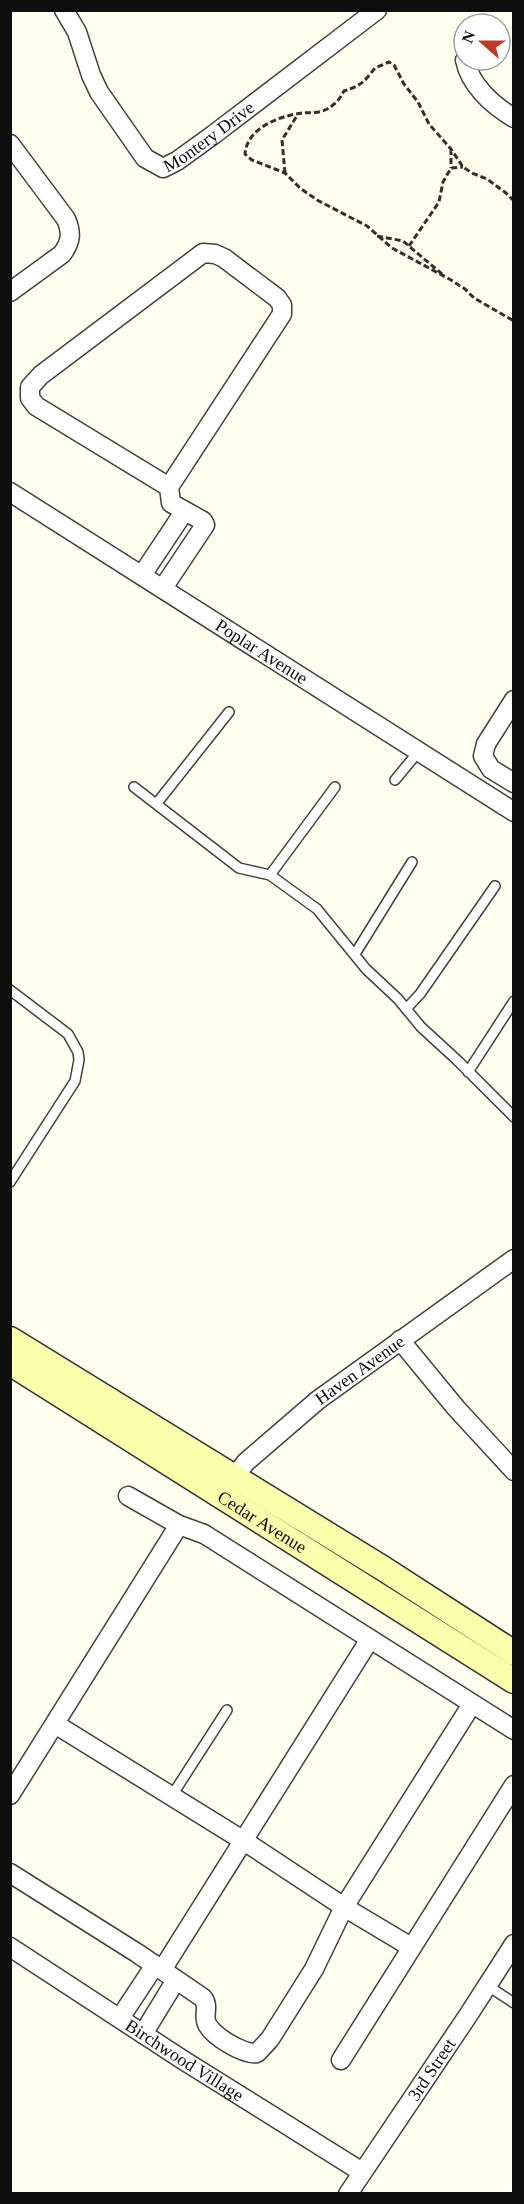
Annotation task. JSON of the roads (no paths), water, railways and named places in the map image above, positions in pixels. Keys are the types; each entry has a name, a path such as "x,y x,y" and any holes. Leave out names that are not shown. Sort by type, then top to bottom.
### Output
{"main road":[{"name":"Cedar Avenue","path":"10,1339 234,1476 513,1653"},
{"name":"Cedar Avenue","path":"10,1363 513,1681"}],"street":[{"name":"Montery Drive","path":"64,10 77,32 99,92 145,158 163,168 204,142 377,10"},
{"path":"468,72 490,99 513,118"},
{"path":"10,144 66,219 71,233 62,254 10,292"},
{"path":"164,588 205,525 203,521 171,503 169,488 282,314 282,305 277,298 224,258 211,253 203,253 41,375 30,387 30,398 36,406 169,488"},
{"name":"Poplar Avenue","path":"10,492 513,812"},
{"path":"142,575 184,512"},
{"path":"513,700 486,744 483,756 491,769 513,783"},
{"name":"Haven Avenue","path":"219,1497 234,1476 286,1426 318,1400 513,1259"},
{"path":"400,1340 456,1408 513,1471"},
{"path":"128,1496 179,1525 204,1534 513,1730"},
{"path":"10,1795 179,1525"},
{"path":"142,2034 164,1972 370,1639"},
{"path":"10,1873 205,2000 206,2022 213,2031 245,2052 257,2053 270,2040 314,1969 344,1907 472,1704"},
{"path":"55,1724 411,1947"},
{"path":"341,2060 513,1785"},
{"name":"3rd Street","path":"348,2193 412,2101 513,1944"},
{"name":"Birchwood Village","path":"10,1947 142,2034 362,2172"},
{"path":"120,2018 164,1972"}],"lane":[{"path":"157,803 229,712"},
{"path":"395,780 419,751"},
{"path":"134,787 239,868 270,874 317,909 366,969 421,1027 513,1117"},
{"path":"270,874 335,787"},
{"path":"355,954 412,862"},
{"path":"406,1009 420,994 495,886"},
{"path":"10,990 68,1034 78,1052 79,1060 75,1081 10,1182"},
{"path":"468,1072 513,1000"},
{"path":"171,1797 227,1710"},
{"path":"488,1986 513,2003"}]}
